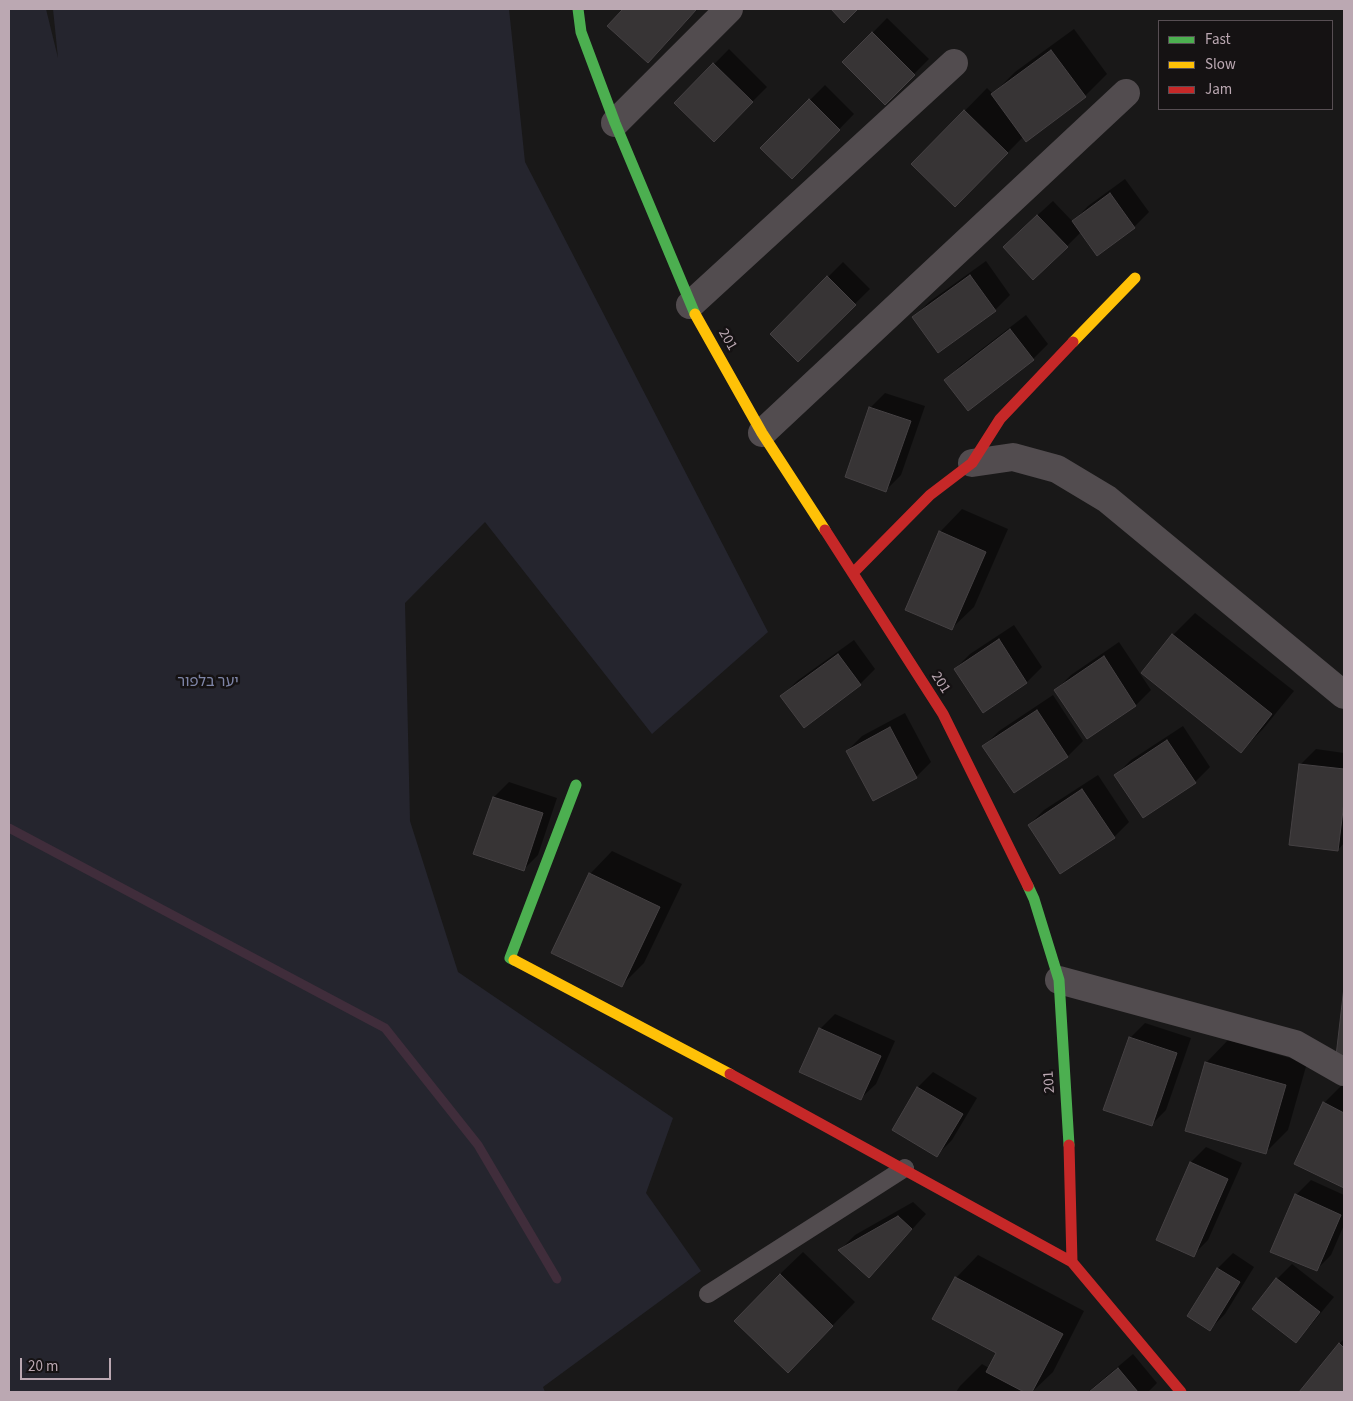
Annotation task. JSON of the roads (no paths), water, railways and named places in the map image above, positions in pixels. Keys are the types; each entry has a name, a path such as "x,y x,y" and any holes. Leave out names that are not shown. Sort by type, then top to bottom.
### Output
{"street":[{"name":"201","path":"578,9 581,32 615,123 690,305 762,433 943,714 1034,899 1059,980 1070,1156 1072,1262"},
{"path":"615,123 729,9"},
{"path":"690,305 954,64"},
{"path":"762,433 1126,93"},
{"path":"853,573 930,495 972,463 1000,419 1135,278"},
{"path":"972,463 1013,457 1057,469 1107,499 1344,694"},
{"path":"576,785 510,958 904,1168 1072,1262 1176,1391"},
{"path":"1059,980 1295,1044 1344,1072"}],"lane":[{"path":"708,1294 904,1168"}],"waterway":[{"path":"9,828 385,1028 478,1145 557,1279"}],"park label":[{"name":"יער בלפור","path":"208,683"}]}
